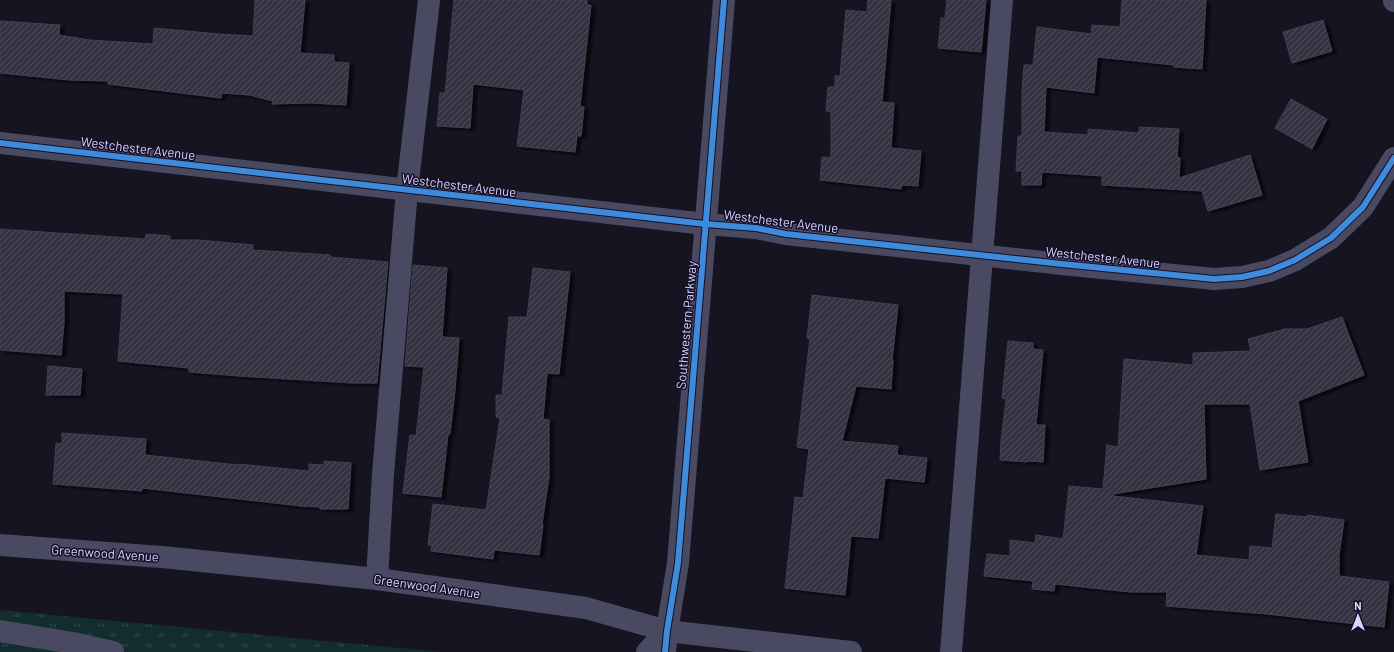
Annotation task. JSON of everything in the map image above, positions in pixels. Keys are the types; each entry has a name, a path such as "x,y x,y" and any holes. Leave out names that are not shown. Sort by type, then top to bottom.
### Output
{"street":[{"path":"377,579 383,474 407,190 429,0"},
{"name":"Southwestern Parkway","path":"666,642 678,563 724,0"},
{"path":"951,652 1002,0"},
{"name":"Westchester Avenue","path":"0,143 705,224 756,228 786,234 1214,279 1242,277 1269,271 1296,260 1331,238 1363,207 1394,158"},
{"name":"Greenwood Avenue","path":"0,545 162,557 377,579 586,608 666,642 851,652"},
{"path":"0,631 73,643 113,652"},
{"path":"647,652 666,642"}],"green space":[{"path":"0,610 442,652 0,652"}],"building":[{"path":"255,0 305,0 300,53 334,55 334,62 349,63 346,105 312,103 272,104 273,101 250,95 222,93 221,98 108,84 108,81 69,80 0,73 0,21 60,25 59,35 90,40 153,44 154,28 253,36"},
{"path":"454,0 587,0 587,5 591,5 580,106 584,107 581,136 577,136 575,152 517,146 524,90 473,84 470,128 437,126 440,93 445,93"},
{"path":"868,0 891,0 882,102 894,103 891,148 921,151 918,186 902,185 901,189 820,180 822,157 831,158 831,112 826,111 828,87 835,87 835,76 840,76 846,10 867,12"},
{"path":"947,0 986,0 981,52 938,48 941,18 945,18"},
{"path":"1122,0 1206,0 1202,69 1097,57 1094,93 1046,87 1044,132 1088,135 1088,129 1139,133 1139,127 1179,129 1177,157 1180,158 1179,178 1250,155 1262,195 1208,211 1202,191 1102,185 1102,176 1042,172 1041,185 1022,185 1022,171 1016,171 1018,136 1022,136 1022,91 1024,65 1033,65 1037,27 1091,34 1092,25 1120,27"},
{"path":"1323,20 1332,51 1292,63 1283,32"},
{"path":"1291,99 1327,119 1312,149 1275,128"},
{"path":"0,229 145,239 146,234 170,236 170,240 199,240 253,245 253,250 330,255 330,257 388,262 377,383 352,383 189,372 189,368 118,361 123,294 64,291 64,323 61,355 0,350"},
{"path":"413,265 447,268 442,337 459,338 455,390 450,434 448,434 441,497 403,493 410,435 416,436 424,367 405,366"},
{"path":"533,268 570,272 559,374 547,373 543,419 549,420 549,477 539,555 494,550 493,559 431,551 432,545 428,545 433,504 486,510 500,418 496,417 496,395 502,395 509,317 527,317"},
{"path":"812,295 898,305 892,360 891,389 856,386 842,441 898,446 897,455 927,458 924,482 885,478 878,538 851,536 845,595 785,588 795,497 803,498 809,449 797,447 810,339 807,338"},
{"path":"1342,317 1364,375 1298,401 1308,462 1260,470 1250,404 1204,404 1206,479 1113,494 1113,496 1203,506 1196,555 1249,560 1250,546 1272,548 1276,514 1307,517 1307,515 1344,520 1339,555 1339,576 1389,582 1384,627 1267,614 1166,606 1167,592 1130,592 1055,584 1054,591 1032,589 1033,581 984,576 987,554 1010,556 1010,540 1035,543 1036,535 1063,539 1069,486 1103,489 1107,445 1118,447 1124,359 1193,365 1193,353 1251,351 1248,339 1285,329 1307,329"},
{"path":"1008,341 1033,343 1033,349 1043,350 1036,425 1045,425 1043,462 1000,460 1006,399 1002,398"},
{"path":"48,366 82,369 80,395 46,395"},
{"path":"62,433 146,439 145,455 238,465 309,471 309,464 324,465 324,461 351,463 348,509 320,509 320,507 142,488 142,491 53,484 56,443 62,444"}],"cycle path":[{"path":"665,652 678,563 724,0"},
{"path":"0,143 705,224 756,228 786,234 1214,279 1242,277 1269,271 1295,260 1331,238 1363,207 1394,158"}]}
